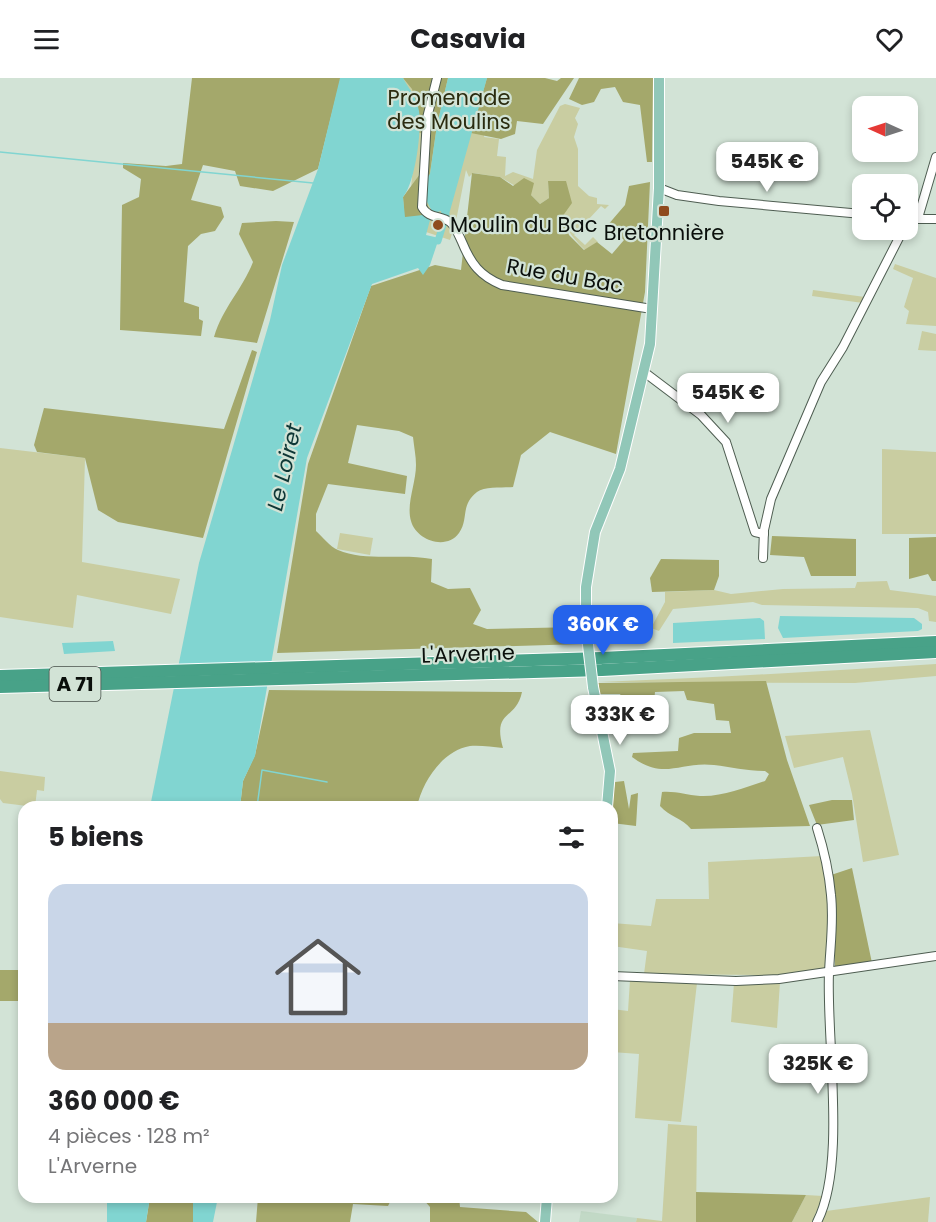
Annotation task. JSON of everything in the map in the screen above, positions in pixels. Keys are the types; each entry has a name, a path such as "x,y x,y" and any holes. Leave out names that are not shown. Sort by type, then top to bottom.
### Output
{"highway":[{"name":"L'Arverne","path":"0,675 149,676 293,672 936,642"},
{"name":"L'Arverne","path":"293,672 602,670 936,652"},
{"name":"L'Arverne","path":"0,687 149,676"}],"main road":[{"path":"608,801 610,771 593,687 586,628 586,588 595,532 620,469 643,374 652,309 659,188 659,78"},
{"path":"545,1222 547,1203"}],"street":[{"name":"Rue du Bac","path":"437,78 427,118 422,200 424,210 448,221 458,233 473,265 491,280 502,285 652,309"},
{"path":"936,157 918,218 936,219"},
{"path":"659,188 677,195 852,213"},
{"path":"763,558 764,534 771,499 821,382 843,347 898,240"},
{"path":"643,374 648,375 701,415 726,442 755,532 764,534"},
{"path":"817,828 831,897 833,924 829,972 832,1136 824,1209 817,1222"},
{"path":"618,976 736,981 779,979 936,956"}],"shaded area":[{"path":"581,1211 637,1218 636,1222 579,1222"}],"green space":[{"path":"192,78 340,78 340,81 318,169 273,191 240,186 235,171 203,165 191,200 221,207 224,217 215,231 201,234 188,246 184,302 199,307 199,319 203,321 201,336 120,330 122,205 139,197 141,179 123,168 123,163 166,166 182,164"},
{"name":"Promenade des Moulins","path":"403,78 494,78 484,137 499,139 497,156 506,157 505,176 513,172 533,179 537,150 560,106 565,104 580,108 575,118 578,124 574,137 578,149 578,186 589,196 597,198 597,204 609,205 605,209 601,206 574,235 585,245 593,237 598,242 585,250 566,226 563,211 565,181 548,181 549,198 540,204 531,195 500,177 473,173 469,177 466,170 450,240 426,232 411,189 417,114"},
{"path":"403,78 448,78 437,125 426,200 429,209 421,216 412,218 404,217 403,197 420,174 422,133 417,132 419,113 412,89"},
{"path":"487,78 545,78 557,81 561,78 574,78 543,124 517,121 515,134 501,139 471,133"},
{"path":"579,78 653,78 652,162 647,162 640,105 623,102 615,87 601,89 594,102 582,105 569,99"},
{"path":"472,173 500,177 513,186 524,178 534,183 531,195 540,204 549,198 548,181 566,181 572,203 562,217 569,235 584,250 597,242 612,254 624,240 607,226 625,205 629,186 650,182 645,292 616,454 550,432 521,455 513,487 489,488 477,492 468,502 464,523 459,533 447,541 439,542 425,538 414,528 411,521 410,508 416,472 413,437 399,431 357,425 348,463 407,476 405,494 328,484 316,514 316,531 335,549 349,554 432,559 431,582 448,589 470,588 481,610 473,624 487,629 579,627 582,644 277,653 308,464 371,286 435,265 461,270"},
{"path":"294,222 257,343 214,337 222,317 253,262 239,234 242,223"},
{"path":"895,264 936,278 936,326 906,324 909,311 904,307 913,278 893,269"},
{"path":"813,290 865,297 863,303 812,296"},
{"path":"922,331 936,334 936,351 918,350"},
{"path":"252,350 257,352 203,538 118,522 98,510 85,458 37,452 34,445 44,408 224,429"},
{"path":"0,448 85,458 82,562 180,579 171,614 77,595 73,628 0,617"},
{"path":"882,449 936,452 936,534 882,534"},
{"path":"340,533 373,538 370,555 337,549"},
{"path":"772,536 856,539 856,576 811,576 804,557 770,555"},
{"path":"936,537 936,581 932,581 928,574 909,579 909,538"},
{"path":"661,559 719,560 719,576 714,590 652,592 650,578"},
{"path":"887,581 890,590 936,596 936,622 929,621 928,612 918,608 762,605 753,602 673,609 659,631 651,628 665,602 665,592 714,590 731,594 783,589 855,588 857,582"},
{"path":"936,664 936,676 855,683 599,682 726,676"},
{"path":"766,681 787,760 810,826 691,829 660,806 662,792 700,796 716,795 765,781 769,774 765,771 702,764 663,769 643,764 632,757 633,753 678,751 679,738 694,733 731,733 729,721 716,720 714,704 687,700 684,691 655,692 654,702 624,701 620,694 598,694 598,683"},
{"path":"269,690 522,692 515,708 506,716 500,727 503,748 470,746 451,754 435,769 419,801 241,801 243,781 255,755"},
{"path":"870,730 899,855 863,862 852,794 843,757 794,768 785,736"},
{"path":"0,771 45,777 44,791 37,790 36,801 18,801 18,805 3,803 0,799"},
{"path":"624,781 629,809 631,795 638,793 636,826 618,824 618,801 612,801 615,782"},
{"path":"832,800 852,800 854,820 817,825 809,805"},
{"path":"822,856 831,915 827,965 823,969 776,975 644,974 647,951 618,947 618,923 651,926 656,899 709,899 708,862"},
{"path":"852,868 872,963 835,967 835,911 831,875"},
{"path":"0,970 18,970 18,1001 0,1001"},
{"path":"630,980 697,983 681,1122 635,1118 639,1054 618,1052 618,1010 628,1011"},
{"path":"780,982 777,1028 731,1022 734,983"},
{"path":"668,1124 697,1126 696,1222 636,1222 637,1218 662,1221"},
{"path":"696,1192 806,1195 792,1222 696,1222"},
{"path":"806,1195 823,1196 812,1222 792,1222"},
{"path":"930,1197 928,1222 821,1222 826,1211"},
{"path":"149,1203 193,1203 193,1222 146,1222"},
{"path":"258,1203 390,1203 388,1206 353,1204 350,1222 256,1222"},
{"path":"426,1203 460,1203 460,1207 526,1212 538,1222 430,1222 430,1207"}],"water":[{"name":"Le Loiret","path":"340,78 403,78 416,101 420,120 414,169 403,197 405,217 423,215 430,220 426,235 439,238 430,265 423,275 418,268 372,284 307,458 255,756 243,781 241,801 151,801 199,563 270,320 282,265 318,169"},
{"path":"448,78 487,78 448,218 442,216 441,211 433,213 426,200 427,178 430,174 437,125"},
{"path":"780,616 914,618 922,624 922,629 783,638 778,628"},
{"path":"760,618 764,621 765,639 673,643 673,623"},
{"path":"113,641 115,651 64,654 62,643"},
{"path":"107,1203 149,1203 146,1222 107,1222"},
{"path":"193,1203 217,1203 213,1222 193,1222"}],"waterway":[{"path":"0,152 313,183"},
{"path":"438,241 446,215"},
{"path":"258,801 262,770 327,782"}],"place":[{"name":"Bretonnière","path":"664,211"},
{"name":"Moulin du Bac","path":"438,225"}]}
